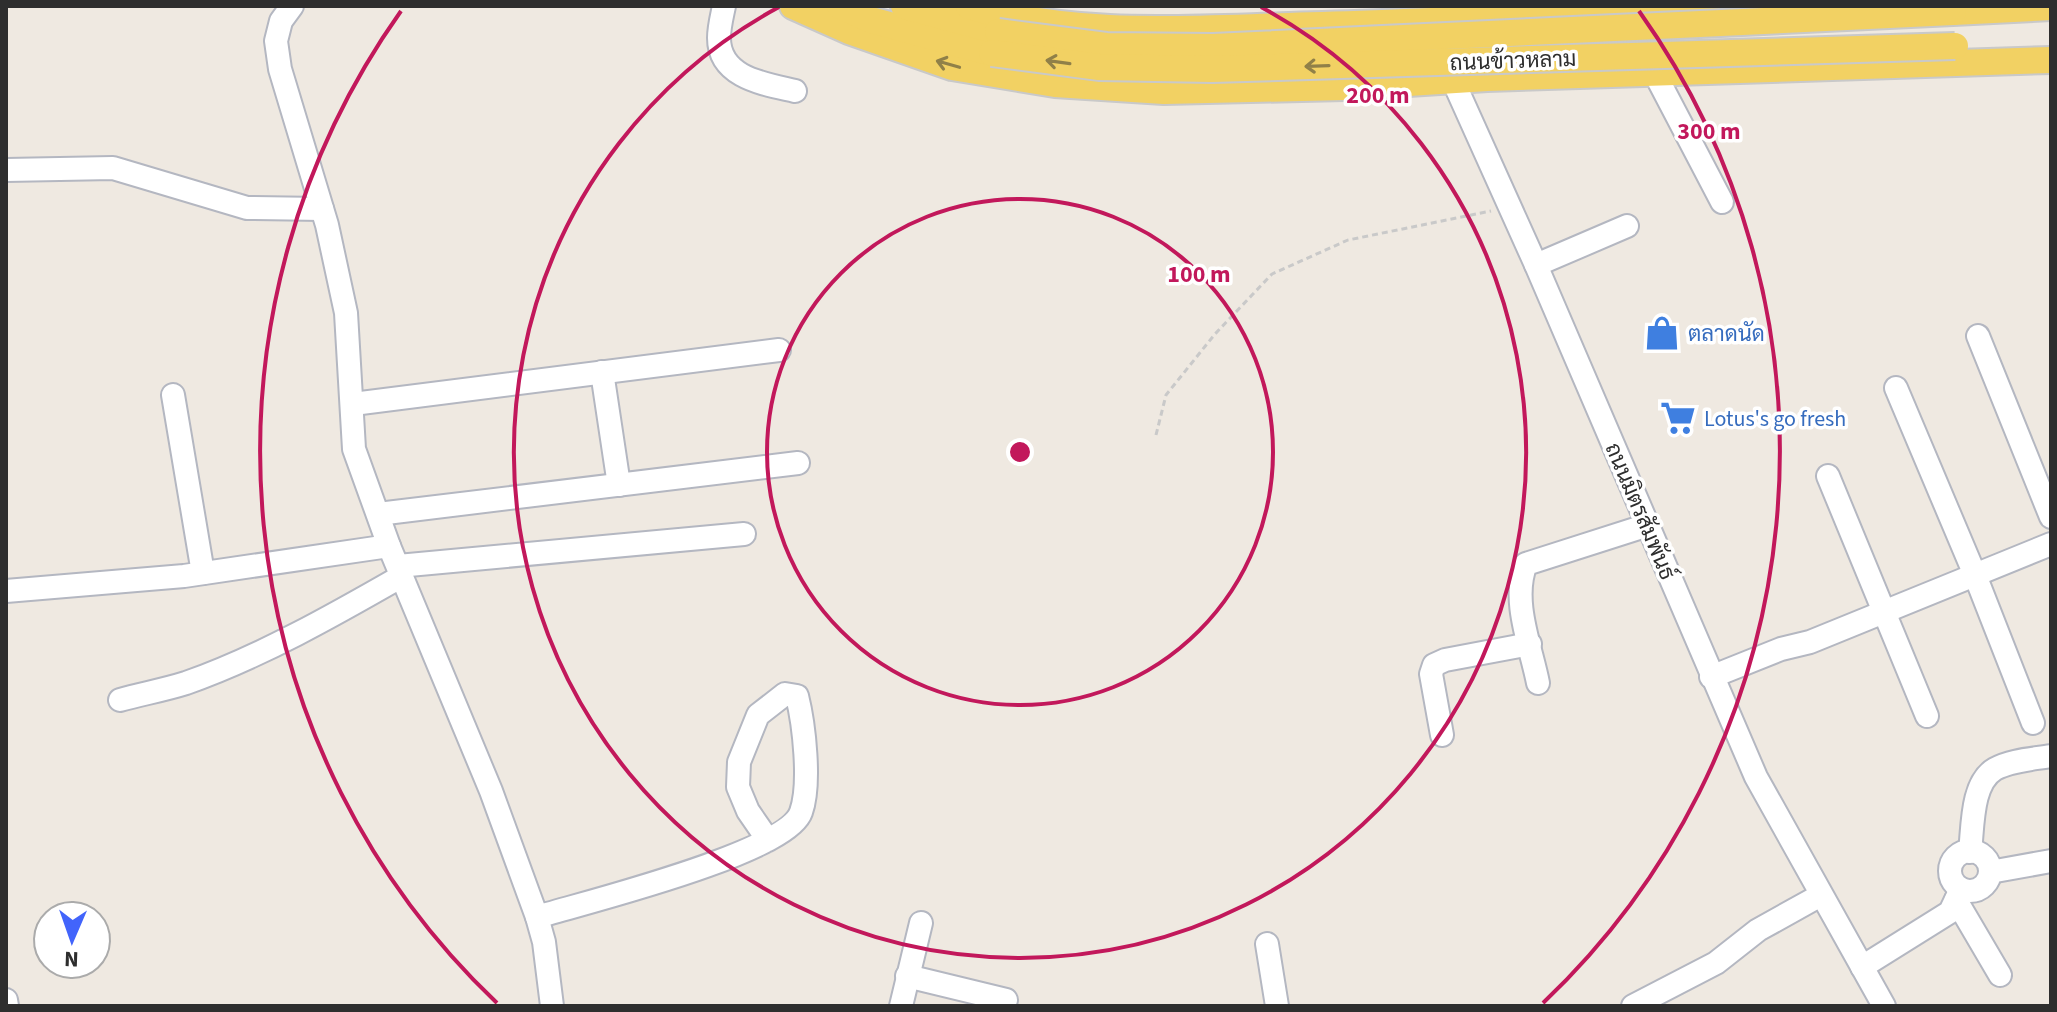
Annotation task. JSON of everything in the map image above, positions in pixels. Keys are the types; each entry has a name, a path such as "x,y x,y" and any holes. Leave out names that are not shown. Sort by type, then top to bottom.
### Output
{"main road":[{"path":"793,6 849,31 952,67 1055,84 1164,91 2051,60"},
{"name":"ถนนข้าวหลาม","path":"840,6 871,20 995,42 1099,67 1212,69 2051,42"},
{"name":"ถนนข้าวหลาม","path":"904,6 995,42 1213,47 2051,7"},
{"path":"969,6 1005,17 1106,30 1152,31 1338,25 1421,14 1577,15"},
{"path":"1571,76 1534,69 1523,62 1517,50 1521,38 1546,21 1577,15 1632,9 1782,6"},
{"path":"1759,7 1713,22 1705,30 1701,42 1707,53 1718,61 1761,69"},
{"path":"1338,25 1363,33 1386,47 1389,60 1385,72 1378,77 1345,87"},
{"path":"1152,31 1187,37 1198,53 1199,71 1194,80 1187,86 1164,91"}],"street":[{"path":"292,6 281,21 276,41 280,69 322,209 346,313 354,449 396,563 491,791 537,917 544,942 552,1006"},
{"path":"724,6 718,40 727,63 747,80 795,91"},
{"name":"ถนนมิตรสัมพันธ์","path":"1421,14 1511,208 1756,777 1884,1006"},
{"path":"1654,72 1722,202"},
{"path":"6,170 113,168 247,208 322,209"},
{"path":"1536,265 1627,226"},
{"path":"1978,336 2051,517"},
{"path":"353,404 779,350"},
{"path":"602,372 619,485"},
{"path":"1896,388 2033,723"},
{"path":"173,395 203,573"},
{"path":"378,514 798,463"},
{"path":"1828,476 1927,716"},
{"path":"1538,683 1521,596 1522,574 1526,564 1648,525"},
{"path":"6,591 203,573 396,563 744,534"},
{"path":"1714,684 1781,649 1810,642 2051,544"},
{"path":"120,700 186,683 317,625 396,563"},
{"path":"1442,735 1431,674 1434,665 1445,660 1530,644"},
{"path":"537,917 701,869 768,840 792,824 801,813 805,781 804,723 797,696 785,694 758,715 739,762 738,787 748,811 768,840"},
{"path":"1970,852 1979,789 1987,776 2010,764 2051,756"},
{"path":"1858,961 1943,902 1958,895 1980,889 1989,879 1990,872 1982,855 1970,852 1958,856 1951,867 1952,880 1958,895 2000,975"},
{"path":"1990,872 2051,861"},
{"path":"1633,1006 1716,963 1758,930 1821,895"},
{"path":"901,1006 921,923"},
{"path":"1267,944 1277,1006"},
{"path":"907,976 1006,1000"}],"path":[{"path":"1156,435 1166,395 1215,334 1272,274 1348,240 1511,208"}],"place":[{"name":"ตลาดนัด","path":"1662,333"},
{"name":"Lotus's go fresh","path":"1678,418"}]}
